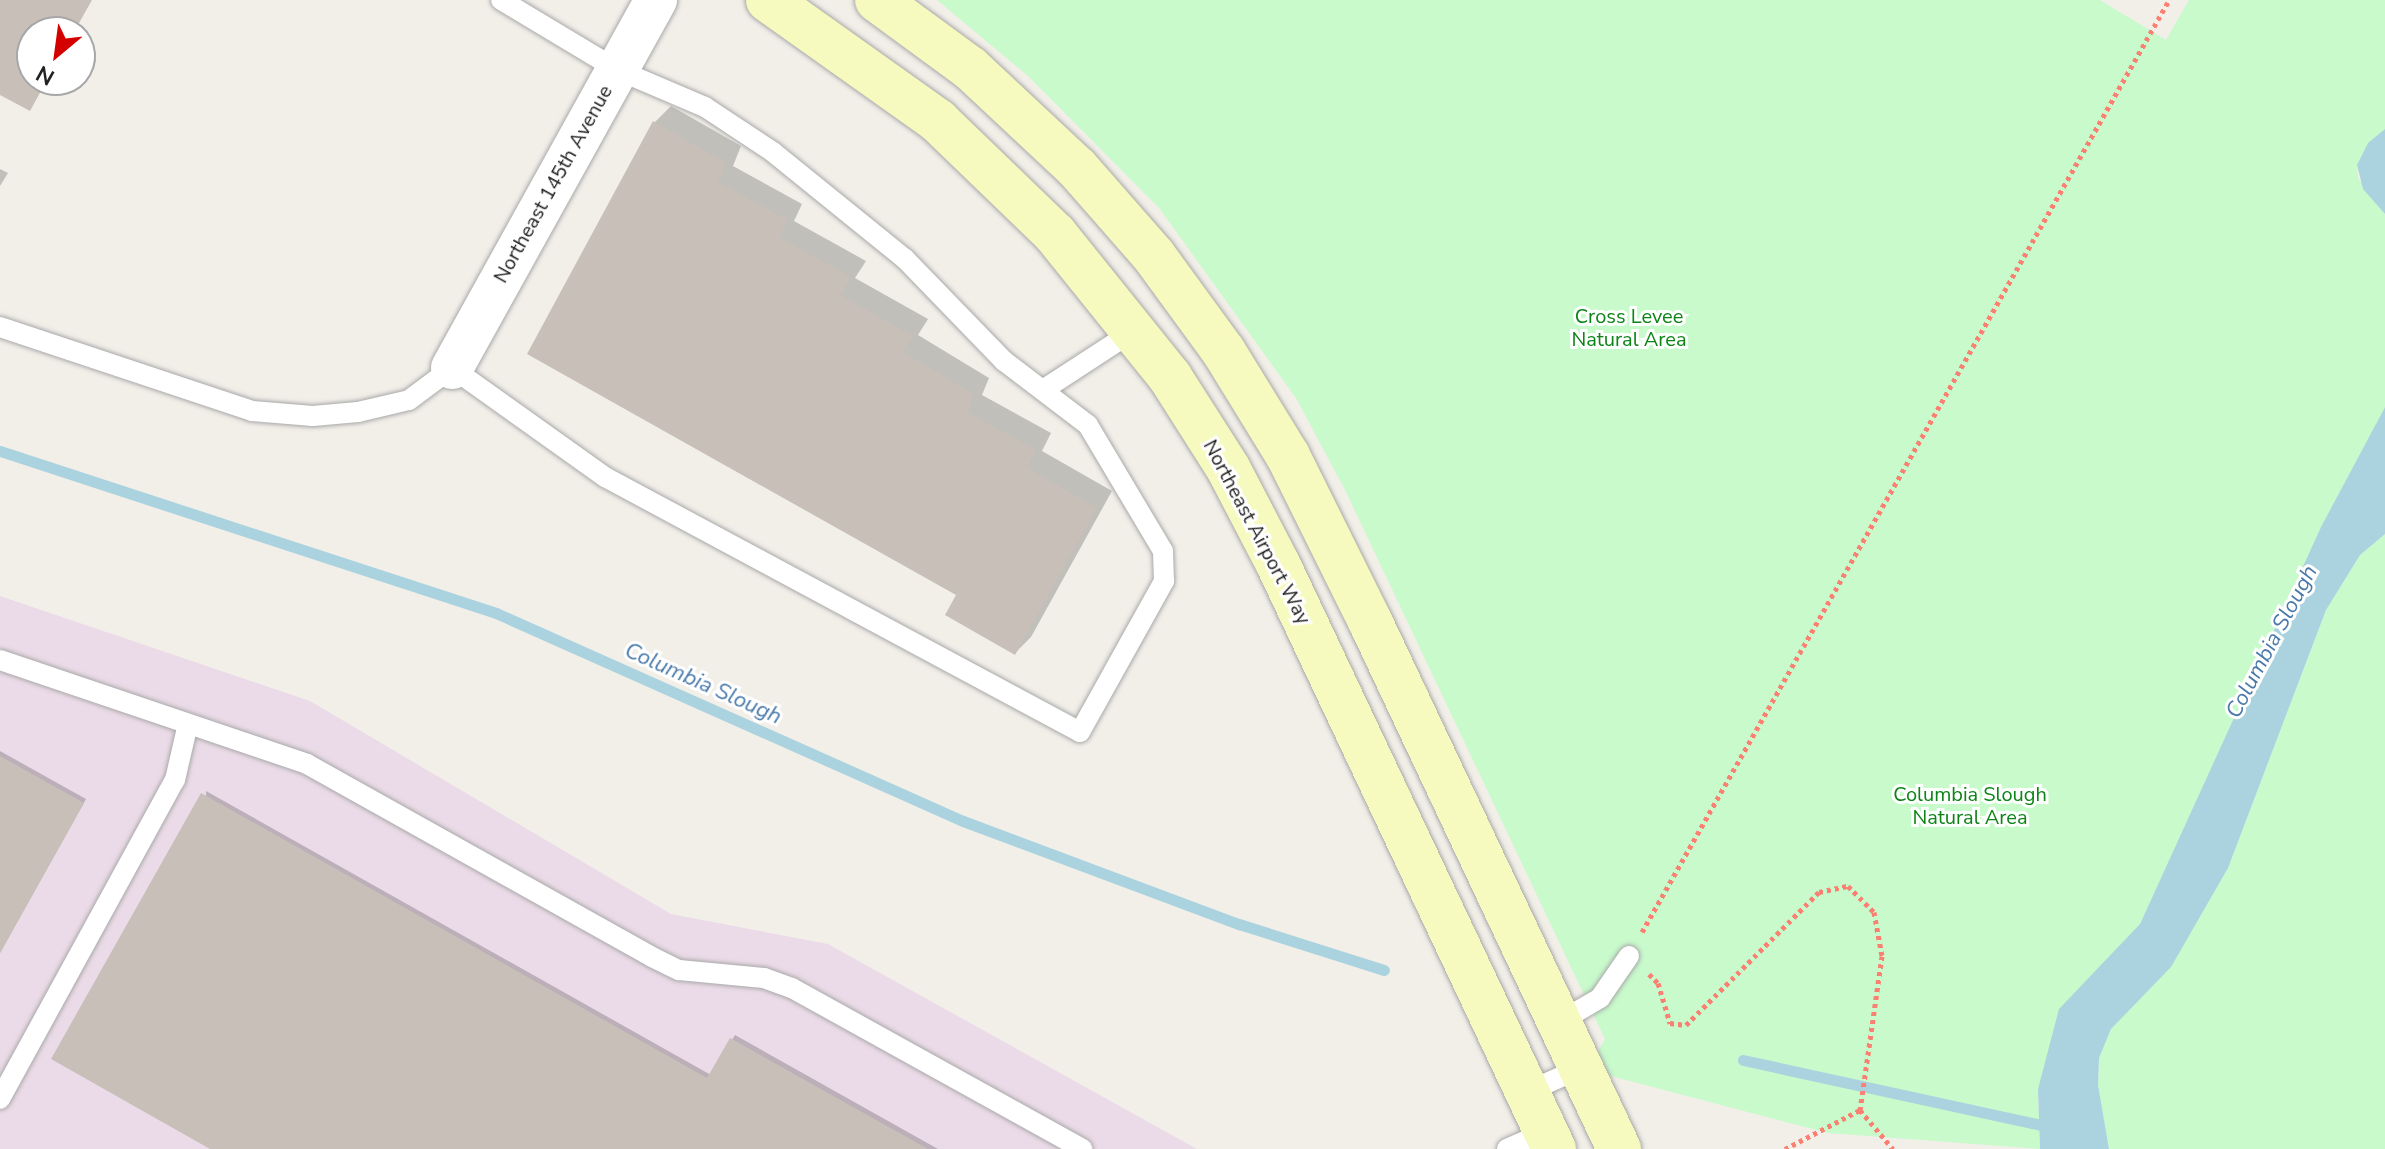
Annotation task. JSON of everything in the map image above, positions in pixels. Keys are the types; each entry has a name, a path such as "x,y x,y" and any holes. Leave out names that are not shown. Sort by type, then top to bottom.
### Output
{"main road":[{"name":"Northeast Airport Way","path":"768,0 938,121 1055,234 1135,330 1228,468 1278,564 1527,1092 1536,1143"},
{"path":"877,0 970,68 1077,168 1154,256 1224,352 1288,456 1619,1149"}],"street":[{"name":"Northeast 145th Avenue","path":"452,368 656,0"}],"lane":[{"path":"0,327 252,411 313,416 358,412 409,400 452,368 605,477 1080,732 1164,581 1163,551 1088,425 1046,388 1004,361 905,259 773,152 705,107 616,69 501,0"},
{"path":"1046,388 1135,330"},
{"path":"0,660 187,728 271,749 307,764 679,970 764,978 792,988 1082,1149"},
{"path":"0,1099 175,780 187,728"},
{"path":"1559,1022 1600,998 1629,956"},
{"path":"1527,1092 1581,1068"}],"path":[{"path":"1893,1149 1860,1110 1882,956 1874,912 1848,886 1819,892 1686,1025 1670,1023 1658,983 1629,956 2169,0"},
{"path":"1785,1149 1860,1110"}],"shaded area":[{"path":"0,596 310,701 671,914 828,944 1197,1149 0,1149"}],"green space":[{"path":"937,0 2100,0 2166,40 2189,0 2385,0 2385,129 2357,165 2358,178 2385,214 2385,407 2321,527 2140,924 2114,953 2038,1089 2040,1149 1828,1133 1588,1070 1605,1039 1345,490 1296,398 1159,208 1029,77"},
{"path":"2385,534 2385,1149 2109,1149 2098,1086 2099,1058 2111,1029 2171,966 2228,868 2326,610 2360,555"}],"water":[{"path":"2385,129 2385,214 2363,189 2357,165 2368,143"},
{"path":"2385,407 2385,534 2360,555 2326,610 2228,868 2171,967 2111,1029 2099,1058 2098,1085 2109,1149 2040,1149 2038,1089 2059,1009 2140,924 2321,527"}],"building":[{"path":"0,0 92,0 83,16 16,16 16,96 38,96 30,111 0,95"},
{"path":"653,121 726,163 718,182 788,220 779,237 851,277 840,295 913,336 903,352 974,394 967,412 1036,450 1027,468 1097,508 1015,655 945,615 956,595 527,354"},
{"path":"0,756 84,803 0,953"},
{"path":"201,793 707,1078 730,1038 928,1149 210,1149 51,1059"}],"waterway":[{"name":"Columbia Slough","path":"0,451 496,613 963,821 1239,924 1384,970"},
{"name":"Columbia Slough","path":"1743,1060 2051,1127"}],"park label":[{"name":"Cross Levee Natural Area","path":"1629,328"},
{"name":"Columbia Slough Natural Area","path":"1970,806"}]}
